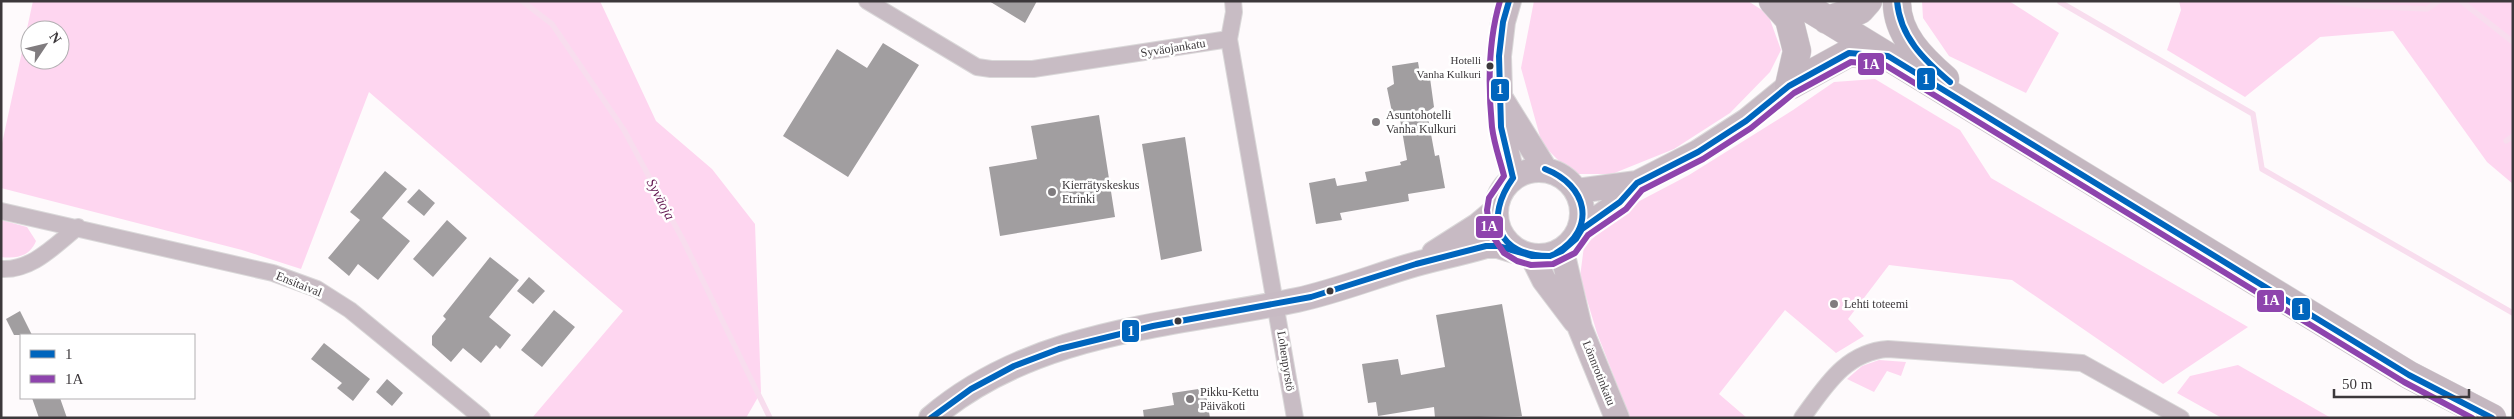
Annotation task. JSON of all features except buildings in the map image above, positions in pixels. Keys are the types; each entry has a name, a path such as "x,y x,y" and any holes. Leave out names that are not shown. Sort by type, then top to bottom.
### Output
{"highway":[{"path":"1772,1 1789,19 1797,51 1789,86"},
{"path":"1797,1 2409,375 2492,418"},
{"path":"1827,20 1860,10 1868,1"},
{"path":"1897,1 1904,32 1923,59 1998,123"},
{"path":"1789,86 1849,53 1888,56"},
{"path":"2409,375 2448,418"}],"street":[{"name":"Syväojankatu","path":"867,1 977,67 990,69 1034,70 1229,39"},
{"path":"1233,1 1234,12 1229,39 1276,304"},
{"path":"1509,1 1503,22 1499,56 1502,100 1501,127 1513,178"},
{"path":"1577,191 1637,183 1698,152 1738,126 1789,86"},
{"path":"1502,100 1545,169"},
{"path":"1526,255 1502,237 1498,228 1496,210 1501,192 1513,178 1529,171 1545,169 1561,176 1577,191 1582,208 1582,229"},
{"path":"931,418 971,389 1000,372 1029,359 1085,340 1134,328 1300,299 1486,246 1498,246 1526,255 1550,256 1562,251 1576,239 1582,229 1620,202 1637,183"},
{"path":"1408,267 1446,246 1496,210"},
{"name":"Ensitaival","path":"1,211 272,272 317,288 350,310 482,418"},
{"path":"1,269 23,267 49,251 78,227"},
{"name":"Lönnrotinkatu","path":"1562,251 1580,328 1616,418"},
{"name":"Lönnrotinkatu","path":"1526,255 1580,328"},
{"name":"Lohenpyrstö","path":"1276,304 1295,418"},
{"path":"1802,418 1845,365 1875,350 1888,349 2082,363 2181,418"}],"shaded area":[{"path":"33,1 600,1 656,121 712,169 755,224 761,392 746,418 532,418 623,311 369,92 301,269 242,250 1,188 1,148 20,61 20,70 70,70 70,20 29,20"},
{"path":"1534,1 1748,1 1768,14 1781,50 1770,72 1730,113 1674,149 1612,174 1572,174 1542,144 1521,68"},
{"path":"1922,1 2009,1 2059,33 2026,93 1949,56 1923,18"},
{"path":"2179,1 2513,1 2513,184 2487,162 2393,31 2320,37 2245,97 2167,50 2181,10"},
{"path":"1875,79 1960,130 1991,178 2248,327 2163,384 2012,280 1889,265 1848,319 1864,336 1836,353 1785,310 1719,394 1747,418 1630,418 1597,333 1580,277 1584,246 1628,207 1689,175 1834,82"},
{"path":"1,220 27,227 36,241 27,253 18,257 1,257"},
{"path":"1879,360 1906,362 1901,376 1887,371 1874,392 1847,379 1862,366"},
{"path":"2238,365 2331,418 2222,418 2177,393 2190,376"}],"waterway":[{"name":"Syväoja","path":"522,1 552,24 624,130 683,240 770,418"},
{"path":"2331,1 2366,6 2427,9 2439,1"},
{"path":"2461,1 2513,42"},
{"path":"2060,2 2253,114 2262,169 2513,313"},
{"path":"2506,141 2513,136"}],"transit line":[{"name":"1A","path":"1500,1 1491,48 1490,96 1493,133 1504,176 1489,198 1487,210 1490,232 1504,253 1517,261 1531,265 1553,264 1575,253 1588,235 1626,209 1642,190 1703,159 1751,128 1794,93 1851,62 1885,65 2404,382 2472,418"},
{"name":"1","path":"1509,1 1503,22 1499,56 1501,127 1513,178"},
{"name":"1","path":"1897,1 1899,14 1908,37 1931,65 1950,82"},
{"name":"1","path":"931,418 971,389 1014,366 1059,349 1153,326 1311,297 1416,264 1486,246 1498,246 1532,256 1550,256 1562,251 1576,239 1582,229 1620,202 1637,183 1698,152 1746,121 1789,86 1849,53 1888,56 2409,375 2492,418"},
{"name":"1","path":"1545,169 1559,176 1570,185 1578,196 1582,208 1582,220 1578,232 1569,243 1556,253"},
{"name":"1","path":"1513,178 1504,193 1499,207 1498,220 1501,232 1507,242 1517,249 1531,254 1549,256"}],"place":[{"name":"Hotelli Vanha Kulkuri","path":"1490,66"},
{"name":"Asuntohotelli Vanha Kulkuri","path":"1376,122"},
{"name":"Kierrätyskeskus Etrinki","path":"1052,192"},
{"name":"Lehti toteemi","path":"1834,304"},
{"name":"Pikku-Kettu Päiväkoti","path":"1190,399"}]}
